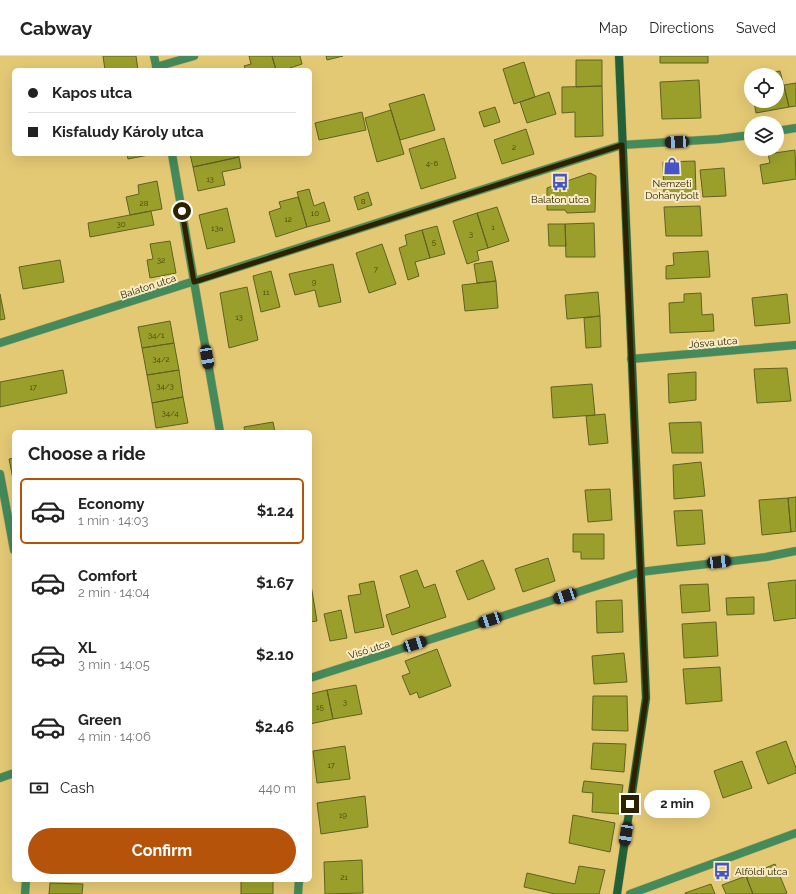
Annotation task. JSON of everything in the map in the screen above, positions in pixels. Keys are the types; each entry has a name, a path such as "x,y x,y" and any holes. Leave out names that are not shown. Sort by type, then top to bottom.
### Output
{"main road":[{"path":"617,894 646,698 619,56"}],"street":[{"path":"154,56 157,68"},
{"path":"160,68 194,56"},
{"path":"784,130 796,128"},
{"name":"Balaton utca","path":"0,343 622,145 719,140 744,136"},
{"path":"172,156 220,430"},
{"name":"Jósva utca","path":"631,359 796,345"},
{"path":"0,474 12,539"},
{"name":"Visó utca","path":"312,677 640,572 766,557 796,551"},
{"path":"0,778 12,774"},
{"path":"630,894 796,833"},
{"path":"25,894 26,882"},
{"path":"298,894 299,882"}],"building":[{"path":"103,56 136,56 138,68 105,68"},
{"path":"249,56 272,56 275,68 245,68 244,66 251,64"},
{"path":"272,56 300,56 302,64 290,68 275,68"},
{"path":"326,56 343,56 327,60"},
{"path":"660,56 708,56 708,63 660,63"},
{"path":"576,60 602,60 602,86 576,87"},
{"path":"524,62 535,97 514,104 503,69"},
{"path":"699,80 701,118 662,119 660,82"},
{"path":"796,83 796,106 789,107 784,85"},
{"path":"602,86 603,136 575,137 575,112 562,113 562,87"},
{"path":"784,87 789,107 784,108"},
{"path":"549,92 556,114 527,123 520,102"},
{"path":"424,94 435,130 400,140 389,104"},
{"path":"495,107 500,122 484,127 479,112"},
{"path":"755,108 784,108 756,113"},
{"path":"391,110 404,154 377,162 365,118"},
{"path":"362,112 366,130 319,140 315,123"},
{"path":"526,129 534,154 502,164 494,140"},
{"path":"444,138 456,178 421,189 409,149"},
{"path":"795,150 796,179 763,184 760,165 770,163 768,156 784,156 784,152"},
{"path":"127,156 144,156 128,159"},
{"path":"190,156 239,157 193,167"},
{"path":"239,157 241,168 222,172 225,185 198,191 193,167"},
{"path":"695,161 696,194 664,196 663,162"},
{"path":"724,168 726,196 703,197 700,170"},
{"path":"590,173 596,176 595,212 567,213 565,210 547,210 547,188"},
{"path":"157,181 162,209 130,215 126,197 139,194 138,185"},
{"path":"309,189 314,206 324,202 330,221 307,227 297,192"},
{"path":"368,192 372,205 358,210 354,197"},
{"path":"298,197 307,227 276,237 269,212 281,208 279,202"},
{"path":"700,206 702,236 666,236 664,207"},
{"path":"497,207 509,241 488,248 477,213"},
{"path":"227,208 235,242 207,249 199,215"},
{"path":"151,211 154,225 90,237 88,223"},
{"path":"477,213 488,248 477,251 479,260 467,264 453,221"},
{"path":"594,223 595,257 566,257 565,224"},
{"path":"548,224 565,224 566,246 549,246"},
{"path":"437,226 445,254 430,258 422,230"},
{"path":"422,230 430,258 415,262 419,276 408,280 399,248 407,245 405,235"},
{"path":"170,241 176,273 150,278 147,260 153,259 150,244"},
{"path":"382,244 396,284 369,293 356,253"},
{"path":"708,251 710,277 666,279 666,266 674,265 673,253"},
{"path":"60,260 64,282 23,289 19,267"},
{"path":"492,261 496,281 477,283 474,264"},
{"path":"333,264 341,302 319,307 315,290 295,295 289,274"},
{"path":"271,271 280,307 261,312 253,276"},
{"path":"496,281 498,308 465,311 462,285"},
{"path":"247,287 258,340 229,348 220,293"},
{"path":"598,292 600,316 567,319 565,295"},
{"path":"701,293 702,315 713,314 714,331 670,333 669,303 684,302 684,294"},
{"path":"0,294 5,319 0,320"},
{"path":"787,294 790,323 755,326 752,298"},
{"path":"600,316 601,347 586,348 584,318"},
{"path":"170,321 174,343 142,348 138,327"},
{"path":"174,343 179,370 147,375 142,348"},
{"path":"787,368 791,401 757,403 754,369"},
{"path":"63,370 67,393 0,407 0,382"},
{"path":"179,370 183,397 152,403 147,375"},
{"path":"696,372 696,400 669,403 668,374"},
{"path":"592,384 595,415 553,418 551,387"},
{"path":"183,397 188,423 156,428 152,403"},
{"path":"605,414 608,443 589,445 586,416"},
{"path":"273,422 275,430 245,430 244,427"},
{"path":"701,422 703,453 672,453 669,423"},
{"path":"12,458 12,474 9,459"},
{"path":"701,462 705,496 674,499 673,465"},
{"path":"610,489 612,520 588,522 585,490"},
{"path":"796,497 796,531 791,532 788,498"},
{"path":"788,498 791,532 762,535 759,500"},
{"path":"702,510 705,544 677,546 674,511"},
{"path":"573,534 604,534 604,559 581,559 581,552 573,552"},
{"path":"548,558 555,581 523,592 515,569"},
{"path":"483,560 495,589 468,600 456,571"},
{"path":"417,570 424,588 435,584 446,617 392,635 386,615 410,607 400,576"},
{"path":"796,580 796,618 774,621 768,583"},
{"path":"374,581 384,627 355,633 348,596 361,594 359,584"},
{"path":"708,584 710,611 682,613 680,585"},
{"path":"312,591 317,621 312,622"},
{"path":"754,597 754,614 727,615 726,598"},
{"path":"622,600 623,632 597,633 596,601"},
{"path":"341,610 347,638 330,641 324,614"},
{"path":"716,622 718,656 684,658 682,624"},
{"path":"437,649 451,686 419,698 417,692 410,695 402,676 410,673 405,661"},
{"path":"624,653 627,682 594,684 592,656"},
{"path":"720,667 722,701 686,704 683,669"},
{"path":"356,685 362,714 333,719 327,690"},
{"path":"327,690 333,719 312,724 312,694"},
{"path":"593,696 627,696 628,731 592,730"},
{"path":"786,741 796,768 796,773 768,784 756,752"},
{"path":"593,743 626,744 624,772 591,769"},
{"path":"345,746 350,779 317,783 313,751"},
{"path":"742,761 752,788 723,798 714,771"},
{"path":"584,781 623,785 619,814 592,812 593,793 582,792"},
{"path":"365,796 368,827 321,834 317,803"},
{"path":"573,815 615,823 610,852 569,843"},
{"path":"362,860 363,893 325,894 324,862"},
{"path":"775,864 787,893 753,894 746,876"},
{"path":"579,866 605,870 599,894 555,894 524,887 527,873 575,884"},
{"path":"746,876 753,894 726,894 722,885"},
{"path":"241,882 273,882 273,894 241,894"},
{"path":"50,883 83,884 82,894 49,894"},
{"path":"711,884 715,894 685,894 685,893"}],"place":[{"name":"Nemzeti Dohánybolt","path":"672,166"},
{"name":"Balaton utca","path":"560,182"},
{"name":"Alföldi utca","path":"722,871"}],"route":[{"path":"182,211 194,282 622,145 646,698 630,804"}]}
